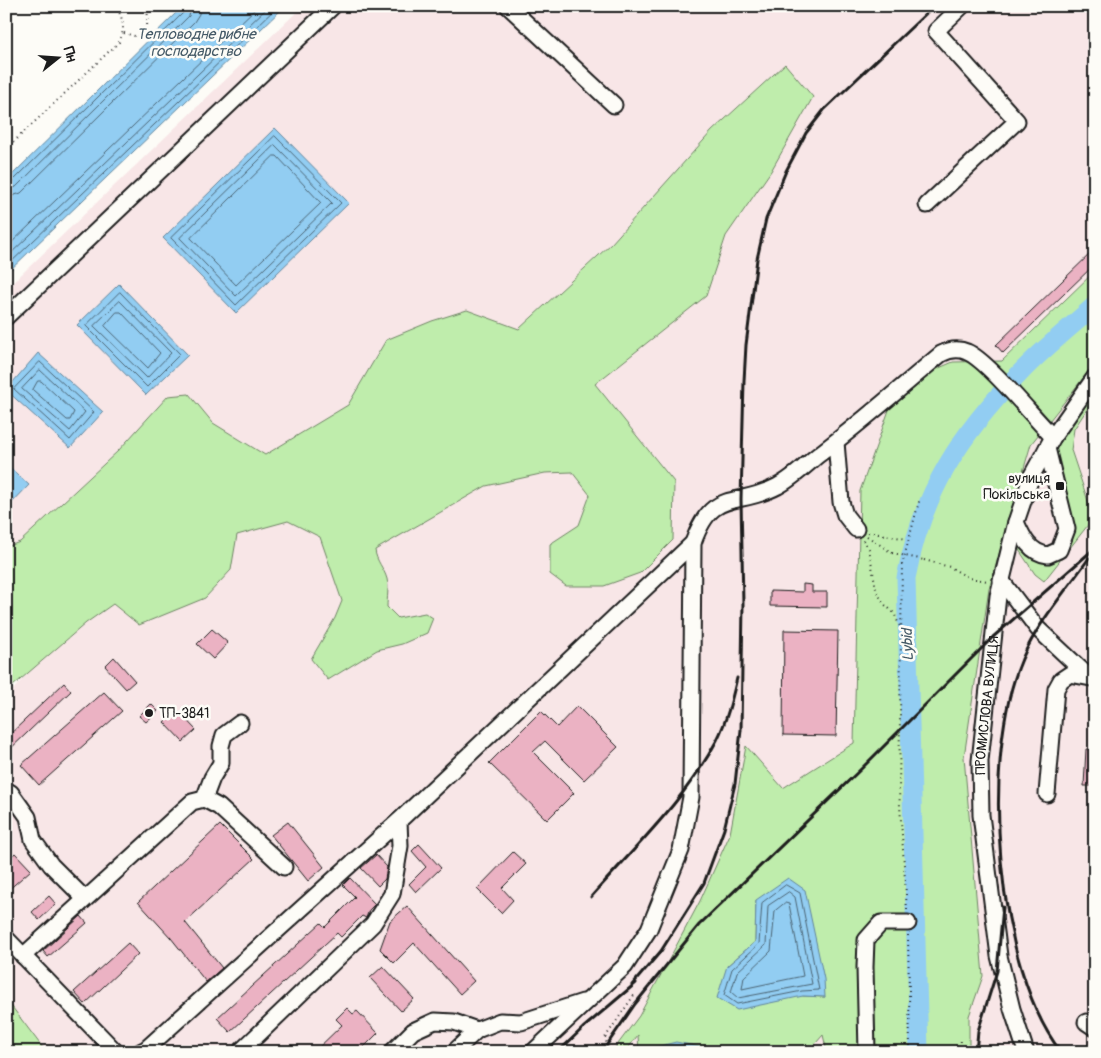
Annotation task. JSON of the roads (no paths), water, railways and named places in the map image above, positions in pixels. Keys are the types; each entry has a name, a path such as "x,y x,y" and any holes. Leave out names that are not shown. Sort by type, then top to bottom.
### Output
{"street":[{"path":"6,317 333,6"},
{"path":"508,6 614,105"},
{"path":"927,205 1017,120 936,31 962,6"},
{"path":"533,1052 625,966 649,929 681,850 691,797 693,543 699,526 710,510 721,503 758,495 780,486 941,354 949,350 968,352 988,369 1021,404 1050,442 1068,529 1059,550 1048,556 1034,551 1022,536 1016,522"},
{"name":"ПРОМИСЛОВА ВУЛИЦЯ","path":"1026,1052 1012,1009 999,956 981,815 980,761 990,683 993,637 1001,582 1016,522 1032,475 1050,442 1095,377"},
{"path":"836,442 841,502 845,515 856,530"},
{"path":"140,1052 146,1049 399,821 693,543"},
{"path":"1001,582 1038,629 1093,680"},
{"path":"1047,794 1056,689 1061,680 1070,674 1093,680"},
{"path":"204,799 212,778 221,763 221,746 224,735 240,723"},
{"path":"6,790 11,793 28,817 33,840 51,865 85,899"},
{"path":"23,956 192,802 204,799 219,807 284,867"},
{"path":"240,1052 373,924 392,894 400,846 399,821"},
{"path":"867,1052 866,940 881,923 908,923"},
{"path":"6,938 116,1052"},
{"path":"454,1052 477,1030 500,1021 521,1022 587,1001"},
{"path":"392,1052 413,1031 435,1021 454,1022 477,1030"}],"water":[{"name":"Тепловодне рибне господарство","path":"183,6 285,6 6,274 6,181"},
{"path":"275,128 349,203 236,313 163,238"},
{"path":"119,284 188,355 146,395 77,325"},
{"path":"38,353 103,412 70,448 6,390"},
{"path":"6,464 29,485 6,509"},
{"path":"788,878 805,890 824,979 825,997 803,996 737,1010 717,998 727,966 755,942 756,900"},
{"path":"676,1042 705,1048 705,1052 650,1052 652,1048"}],"waterway":[{"name":"Lybid","path":"919,1052 906,578 913,547 922,518 934,491 962,441 999,395 1030,363 1095,305"}],"railway":[{"path":"632,985 661,951 704,883 724,829 735,784 741,730 743,604 741,499 744,381 746,345 757,259 766,219 786,171 806,133 824,110 934,6"},
{"path":"602,1052 635,1004 699,925 861,769 993,637 1095,548"},
{"path":"1061,1052 1039,1015 1021,969 1009,916 1001,860 998,804 1001,750 1009,700 1022,659 1044,619 1089,558"},
{"path":"591,897 659,822 704,762 724,725 737,678"},
{"path":"976,1052 978,1031 997,971 1003,907"},
{"path":"558,1052 636,983"}],"place":[{"name":"вулиця Покільська","path":"1060,486"},
{"name":"ТП-3841","path":"149,713"}]}
